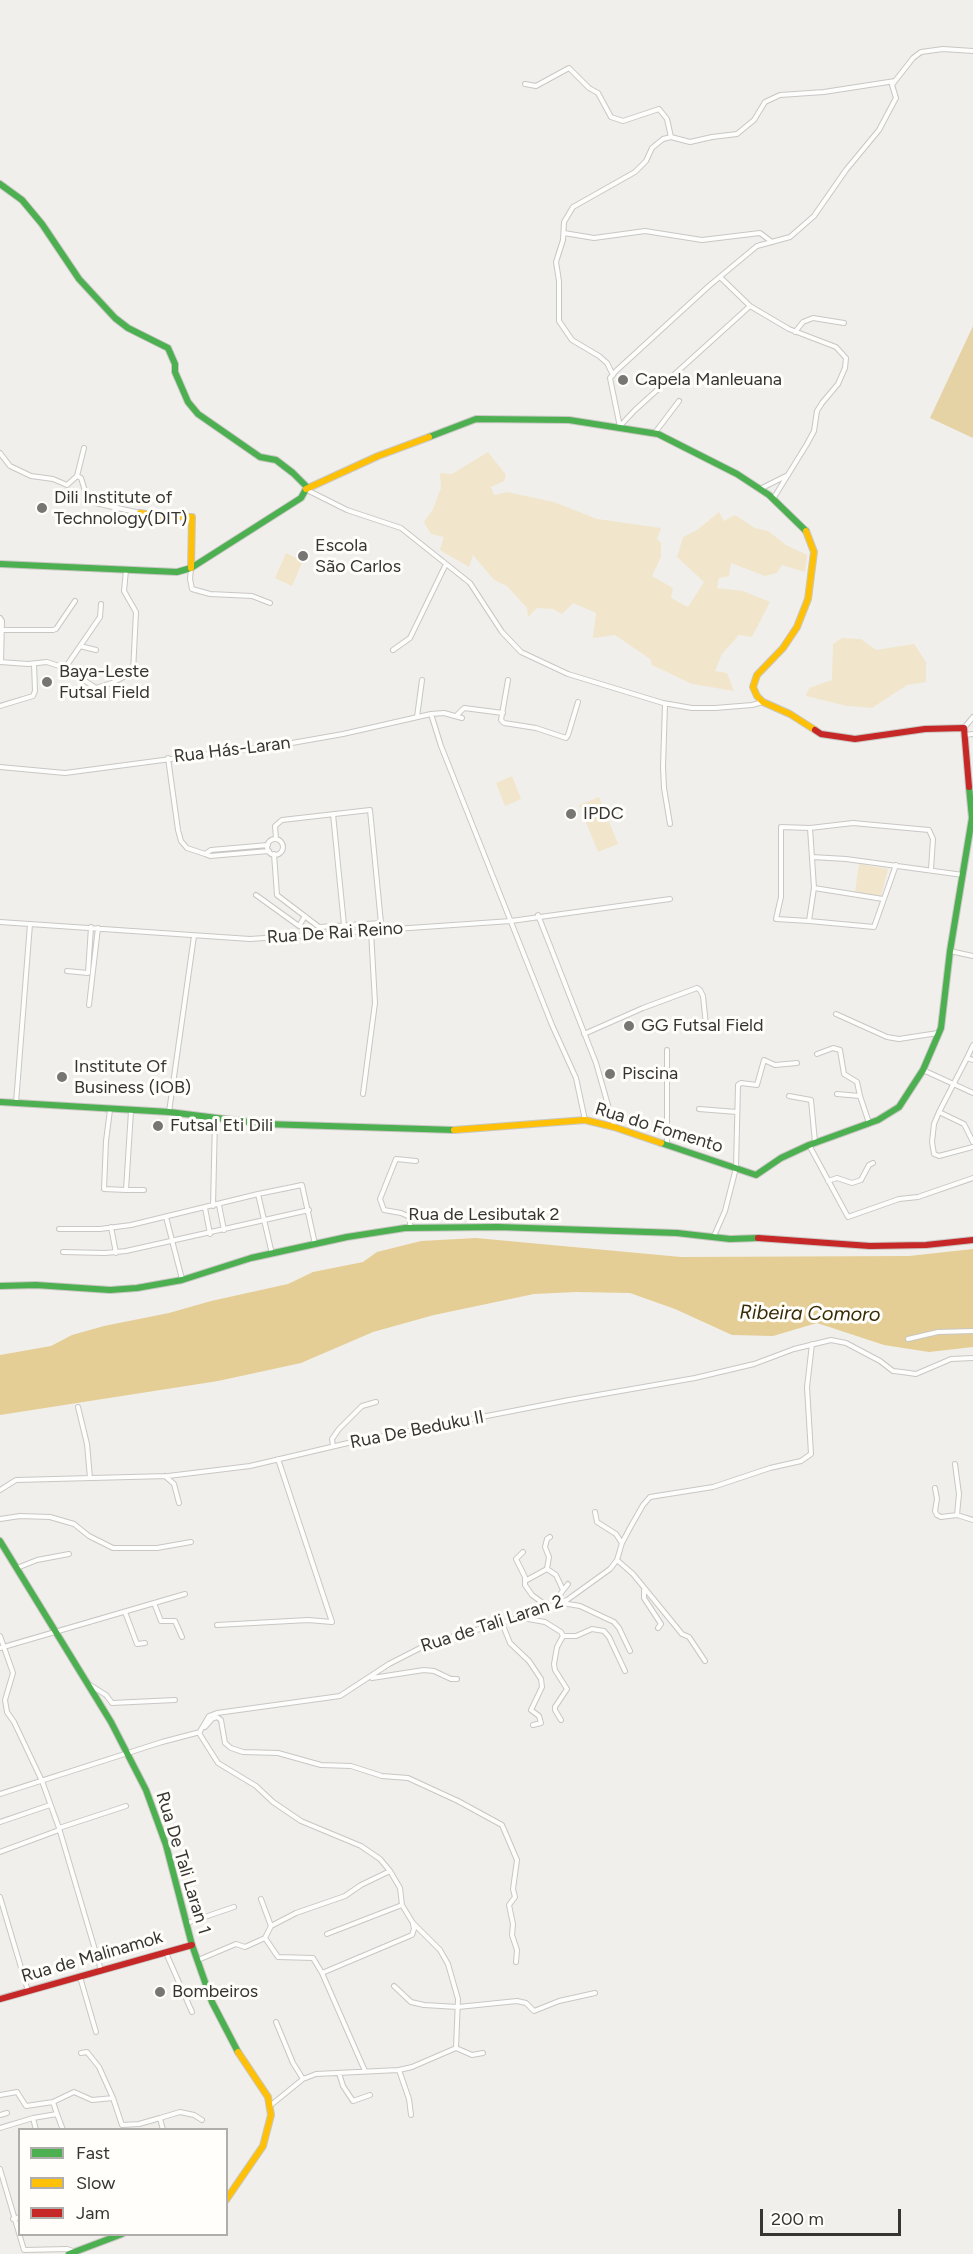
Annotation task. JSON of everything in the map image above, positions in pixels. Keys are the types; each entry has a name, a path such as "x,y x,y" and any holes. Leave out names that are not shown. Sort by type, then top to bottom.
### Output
{"street":[{"path":"620,427 610,378 757,246 790,237 814,216 846,170 879,130 896,98 892,85 913,57 921,52 943,49 973,51"},
{"path":"525,84 536,86 569,68 589,88 598,93 611,117 623,121 659,109 667,119 671,137"},
{"path":"613,375 607,363 599,356 572,340 559,321 556,262 564,233 564,222 573,207 635,172 646,161 652,148 663,139 671,137 690,142 737,134 754,120 765,102 780,95 824,92 895,81"},
{"path":"0,184 22,200 42,224 79,279 115,318 128,328 168,348 188,402 198,414 260,457 276,460 293,473 306,489 347,510 401,528 470,583 502,632 521,652 568,674 665,704 714,708 763,702"},
{"path":"564,233 594,238 645,231 702,240 760,233 772,242"},
{"path":"720,277 750,306 795,332 836,347 844,354 845,368 838,384 822,403 814,430 773,499"},
{"path":"620,427 635,410 750,306"},
{"path":"795,332 803,322 813,318 844,323"},
{"path":"654,434 679,401"},
{"path":"0,564 177,572 191,568 301,498 306,489 378,456 476,419 570,420 620,427 654,434 697,452 773,499 806,530 814,552 808,598 797,627 783,648 757,675 754,682 757,696 763,702 790,714 821,734 832,736 855,739 917,730 964,731 973,734"},
{"path":"0,453 10,466 31,476 53,479 67,485 76,476 84,448"},
{"path":"759,489 789,474"},
{"path":"76,476 81,478 87,497 95,503 158,516 192,517 190,579 192,589 210,594 252,596 270,603"},
{"path":"393,650 410,638 447,564"},
{"path":"0,618 2,630 0,662 34,664 47,662 65,668 96,688 112,683 133,672 136,612 124,591 126,570"},
{"path":"2,630 56,629 75,601"},
{"path":"65,668 100,617 101,604"},
{"path":"80,646 96,650"},
{"path":"0,706 33,696 35,691 34,664"},
{"path":"417,717 422,680"},
{"path":"508,680 501,720 504,723 536,728 566,738 578,702"},
{"path":"665,704 663,767 670,824"},
{"name":"Rua Hás-Laran","path":"0,767 65,773 302,741 444,712 459,716 464,708 503,713"},
{"path":"431,714 441,746 552,1025 576,1078 585,1120"},
{"path":"964,731 973,717"},
{"name":"Rua do Fomento","path":"0,1102 131,1112 169,1112 266,1124 440,1131 585,1120 614,1127 756,1175 781,1158 812,1143 868,1123 899,1107 924,1071 939,1033 972,818 964,731"},
{"path":"168,758 178,830 181,841 187,848 210,856 278,854 283,848 280,840 276,839"},
{"path":"268,845 277,895 319,927 381,923 370,810 282,820 275,826 276,839"},
{"path":"333,814 344,925"},
{"path":"896,865 874,927 776,919 781,897 781,827 810,828 854,823 929,830 933,839 931,869"},
{"path":"809,921 814,888 810,828"},
{"path":"205,854 211,850 268,845 276,839"},
{"path":"812,857 931,869 963,875"},
{"path":"814,888 883,899"},
{"path":"256,895 298,926 305,916"},
{"name":"Rua De Rai Reino","path":"0,922 250,939 511,921 538,915 670,899"},
{"path":"538,915 604,1087 614,1127"},
{"path":"16,1102 30,924"},
{"path":"67,971 88,973 91,927"},
{"path":"89,1005 98,928"},
{"path":"363,1094 375,1004 371,930"},
{"path":"169,1112 194,936"},
{"path":"950,951 973,956"},
{"path":"584,1034 643,1008 697,988 703,996 706,1025"},
{"path":"836,1014 887,1037 899,1039 939,1033"},
{"path":"973,1045 939,1112 934,1124 932,1142 934,1154 939,1156 973,1147"},
{"path":"817,1054 833,1048 840,1050 844,1074 857,1082 868,1123"},
{"path":"667,1050 667,1145"},
{"path":"967,1058 973,1060"},
{"path":"714,1236 725,1211 736,1168 738,1085 741,1083 757,1085 764,1060 775,1065 798,1063"},
{"path":"924,1071 973,1093"},
{"path":"837,1094 860,1096"},
{"path":"789,1096 811,1100 812,1143 828,1181 848,1217 898,1199 918,1197 973,1178"},
{"path":"699,1109 738,1112"},
{"path":"110,1110 104,1191 144,1190"},
{"path":"126,1190 131,1112"},
{"path":"939,1112 964,1124 973,1142"},
{"path":"213,1206 215,1119"},
{"path":"410,1228 410,1217 384,1210 380,1199 396,1159 416,1161"},
{"path":"828,1181 837,1178 852,1183 861,1180 869,1165 873,1163"},
{"path":"59,1229 111,1227 166,1217 302,1185 315,1245"},
{"path":"258,1194 272,1255"},
{"path":"219,1205 224,1230"},
{"path":"205,1208 210,1233"},
{"path":"63,1252 116,1253 309,1210"},
{"path":"166,1217 182,1280"},
{"path":"111,1227 116,1253"},
{"name":"Rua de Lesibutak 2","path":"0,1286 36,1285 110,1290 138,1288 182,1280 251,1258 347,1237 410,1228 498,1227 714,1236 730,1239 748,1237 870,1246 926,1245 973,1240"},
{"path":"908,1339 938,1332 973,1331"},
{"name":"Rua De Beduku II","path":"0,1490 16,1480 165,1476 250,1466 333,1446 695,1378 754,1364 813,1344 831,1341 846,1343 880,1361 893,1371 916,1374 951,1359 973,1358"},
{"name":"Rua de Tali Laran 2","path":"199,1733 209,1716 217,1713 340,1696 409,1652 432,1642 502,1623 559,1603 590,1586 610,1569 617,1560 622,1543 643,1505 650,1497 713,1487 770,1468 801,1461 811,1454 807,1387 813,1344"},
{"path":"333,1446 332,1439 339,1429 362,1406 376,1402"},
{"path":"78,1407 87,1444 90,1478"},
{"path":"217,1625 308,1620 332,1622 278,1459"},
{"path":"955,1464 959,1494 957,1515"},
{"path":"165,1476 174,1484 179,1503"},
{"path":"934,1488 937,1515 941,1517 957,1515 973,1520"},
{"path":"595,1512 597,1522 616,1534 622,1543"},
{"path":"0,1519 20,1516 50,1517 74,1524 89,1536 113,1548 157,1548 191,1542"},
{"path":"547,1569 549,1557 546,1547 547,1539 550,1537"},
{"name":"Rua De Tali Laran 1","path":"0,1542 86,1683 146,1790 166,1845 192,1945 212,2001 231,2041 265,2091 271,2105"},
{"path":"523,1552 516,1559 526,1587 548,1607"},
{"path":"16,1569 37,1560 69,1554"},
{"path":"617,1560 633,1574 682,1634 689,1637 705,1661"},
{"path":"525,1581 547,1569"},
{"path":"547,1569 556,1575 563,1590"},
{"path":"568,1584 563,1590 559,1603 580,1606 614,1622 630,1651"},
{"path":"644,1589 645,1598 661,1624 658,1629"},
{"path":"1,1648 185,1594"},
{"path":"154,1604 161,1621 175,1621 182,1637"},
{"path":"125,1612 137,1644 145,1643"},
{"path":"517,1617 545,1622 560,1630 563,1636"},
{"path":"502,1623 510,1643 529,1661 541,1679 542,1687 531,1710 539,1716 541,1723 533,1725"},
{"path":"561,1720 555,1707 567,1689 555,1670 554,1664 562,1635 576,1636 592,1629 604,1631 625,1671"},
{"path":"0,1636 1,1648 13,1673 6,1706 42,1781 59,1829 101,1970"},
{"path":"368,1678 424,1670 457,1679"},
{"path":"86,1683 99,1689 112,1703 175,1700"},
{"path":"0,1794 162,1742 199,1733 212,1719 217,1717 221,1720 225,1743 243,1752 278,1753 321,1765 351,1766 382,1776 408,1779 458,1801 502,1825 517,1860 513,1889 515,1897 508,1905 513,1924 512,1935 517,1950 516,1962"},
{"path":"199,1733 218,1763 256,1786 273,1802 300,1821 361,1846 380,1859 390,1871 400,1888 402,1905 413,1923 440,1950 448,1964 458,2007 456,2048"},
{"path":"0,1822 50,1805"},
{"path":"0,1852 126,1806"},
{"path":"198,1960 236,1944 245,1947 265,1938 271,1926 296,1913 345,1896 361,1885 390,1871"},
{"path":"0,1897 28,1991"},
{"path":"261,1899 271,1926"},
{"path":"327,1935 402,1905"},
{"path":"186,1923 234,1907"},
{"path":"322,1973 412,1935 413,1923"},
{"path":"265,1938 278,1957 313,1958 322,1973 365,2071"},
{"name":"Rua de Malinamok","path":"0,1999 192,1945"},
{"path":"166,1952 192,2012"},
{"path":"80,1976 96,2032"},
{"path":"394,1986 411,2002 424,2005 458,2007 517,2001 526,2003 534,2011 560,2001 595,1993"},
{"path":"276,2022 293,2063 303,2079"},
{"path":"228,2197 263,2146 269,2128 271,2105 303,2079 316,2074 399,2070 412,2067 456,2048 472,2055 483,2053"},
{"path":"81,2053 87,2052 99,2067 113,2098 122,2127 180,2112 194,2115 202,2120"},
{"path":"399,2070 409,2099 411,2115"},
{"path":"339,2073 343,2086 353,2101 370,2095"},
{"path":"0,2095 17,2092 26,2106 53,2102 74,2092 92,2100 113,2098"},
{"path":"53,2102 62,2128"},
{"path":"0,2115 7,2113"},
{"path":"0,2128 33,2118 57,2114"},
{"path":"33,2118 36,2128"},
{"path":"160,2118 162,2128"},
{"path":"20,2122 22,2128"},
{"path":"139,2124 140,2128"},
{"path":"0,2169 18,2231"},
{"path":"14,2218 18,2217"},
{"path":"20,2236 24,2250 63,2249 73,2253 119,2236"}],"shaded area":[{"path":"973,326 973,438 930,418"},
{"path":"488,452 506,475 504,481 491,487 494,495 507,492 554,502 597,519 661,528 657,539 661,543 661,557 652,576 673,588 671,598 688,607 704,582 677,557 683,537 697,530 719,512 724,521 735,515 755,528 768,531 786,545 807,555 805,572 782,565 777,573 765,576 731,563 729,576 719,578 717,588 743,591 770,602 752,637 739,635 722,654 715,671 727,673 734,691 692,684 652,665 650,659 615,635 593,638 596,613 573,603 562,614 553,609 537,608 528,617 527,608 507,586 494,580 473,555 469,567 440,550 444,537 431,534 424,522 433,509 441,488 440,473 452,474"},
{"path":"286,553 303,561 292,586 275,578"},
{"path":"842,638 861,639 876,650 914,644 926,662 926,682 907,685 872,708 847,706 806,696 809,688 832,680 833,644"},
{"path":"512,776 521,799 505,806 496,783"},
{"path":"599,797 618,844 598,852 579,805"},
{"path":"859,864 888,869 881,896 855,892"}],"water":[{"name":"Ribeira Comoro","path":"476,1238 681,1257 909,1256 973,1249 973,1347 929,1352 884,1345 817,1323 773,1336 732,1335 675,1309 630,1293 534,1294 434,1315 373,1332 301,1363 218,1381 0,1415 0,1355 51,1346 72,1335 104,1326 288,1284 313,1272 363,1262 377,1252 421,1241"}],"traffic: fast":[{"path":"0,184 22,200 42,224 79,279 115,318 128,328 168,348 188,402 198,414 260,457 276,460 293,473 306,486 306,489"},
{"path":"429,437 476,419 569,420 658,434 737,474 769,495 806,531"},
{"path":"0,564 177,572 191,568 301,498 306,489"},
{"path":"661,1143 756,1175 781,1158 809,1145 878,1120 899,1107 923,1070 941,1028 950,951 972,818 969,787"},
{"path":"0,1102 169,1112 265,1124 454,1130"},
{"path":"0,1286 36,1285 110,1290 137,1288 182,1280 251,1258 347,1237 405,1228 498,1227 677,1233 730,1239 758,1238"},
{"path":"0,1541 111,1722 146,1790 166,1845 192,1945 212,2002 238,2052"},
{"path":"69,2254 117,2236"}],"traffic: slow":[{"path":"306,489 378,456 429,437"},
{"path":"140,513 192,517 191,568"},
{"path":"806,531 814,552 808,599 797,627 783,648 757,675 753,687 763,702 790,714 815,730"},
{"path":"454,1130 585,1120 661,1143"},
{"path":"228,2197 263,2146 271,2115 268,2097 238,2052"}],"traffic: jam":[{"path":"815,730 821,734 855,739 925,729 964,728 969,787"},
{"path":"758,1238 870,1246 926,1245 973,1240"},
{"path":"0,1999 192,1945"}],"place":[{"name":"Capela Manleuana","path":"623,380"},
{"name":"Dili Institute of Technology(DIT)","path":"42,508"},
{"name":"Escola São Carlos","path":"303,556"},
{"name":"Baya-Leste Futsal Field","path":"47,682"},
{"name":"IPDC","path":"571,814"},
{"name":"GG Futsal Field","path":"629,1026"},
{"name":"Piscina","path":"610,1074"},
{"name":"Institute Of Business (IOB)","path":"62,1077"},
{"name":"Futsal Eti Dili","path":"158,1126"},
{"name":"Bombeiros","path":"160,1992"}]}
